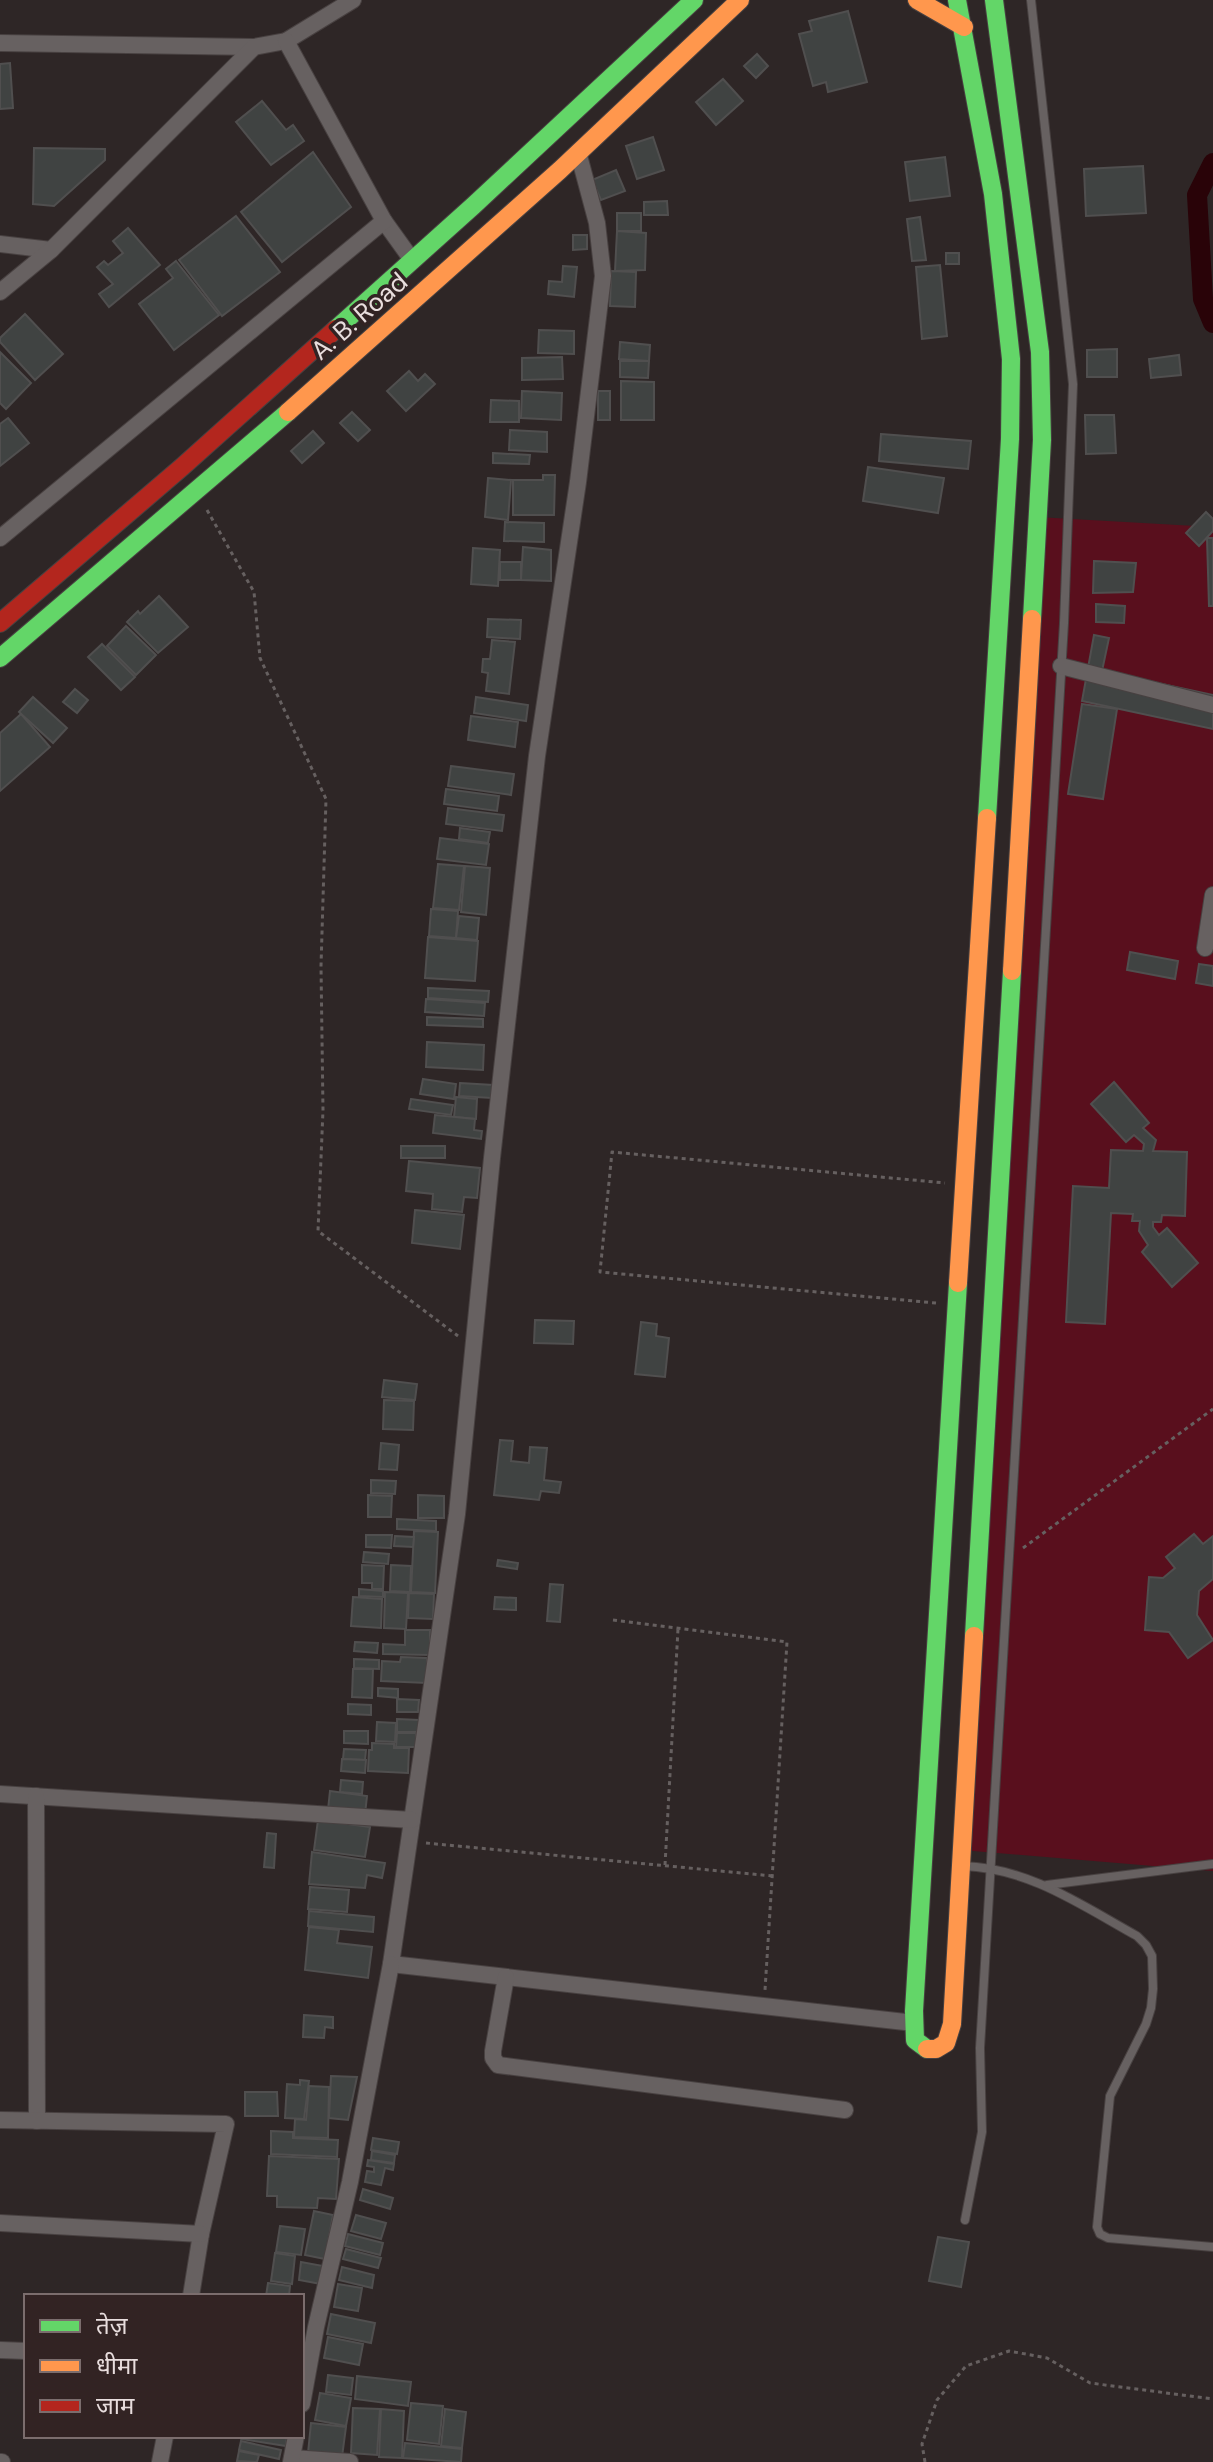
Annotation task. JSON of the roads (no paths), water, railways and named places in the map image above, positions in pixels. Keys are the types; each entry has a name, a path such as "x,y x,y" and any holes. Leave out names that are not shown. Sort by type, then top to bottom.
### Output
{"street":[{"path":"0,43 254,47 286,41 353,0"},
{"name":"A. B. Road","path":"0,658 197,493 439,281 740,0"},
{"path":"917,0 964,27"},
{"path":"957,0 993,194 1011,359 1009,455 914,2023 915,2040 925,2049 936,2049 946,2043 952,2024 1042,440 1040,352 994,0"},
{"name":"A. B. Road","path":"0,623 194,457 688,4"},
{"path":"286,41 384,221 412,260"},
{"path":"0,292 51,250 254,47"},
{"path":"304,2393 350,2182 391,1964 457,1514 537,756 578,482 603,276 597,223 578,152"},
{"path":"0,538 384,221"},
{"path":"0,244 51,250"},
{"path":"1061,666 1213,705"},
{"path":"1205,948 1213,895"},
{"path":"0,1794 412,1820"},
{"path":"36,1796 37,2121"},
{"path":"391,1964 914,2023"},
{"path":"506,1977 493,2051 498,2065 845,2110"},
{"path":"0,2120 226,2124 201,2234 191,2294"},
{"path":"0,2223 201,2234"},
{"path":"0,2350 24,2351"},
{"path":"160,2462 165,2438"},
{"path":"296,2438 292,2460 350,2462"}],"lane":[{"path":"965,2220 982,2132 980,2048 1061,666 1073,384 1031,0"},
{"path":"1046,1886 1213,1864"},
{"path":"960,1866 990,1867 1046,1886 1137,1936 1146,1945 1152,1956 1153,1989 1146,2024 1110,2096 1097,2227 1100,2234 1108,2238 1213,2247"}],"waterway":[{"path":"1213,163 1197,195 1203,299 1213,323"}]}
